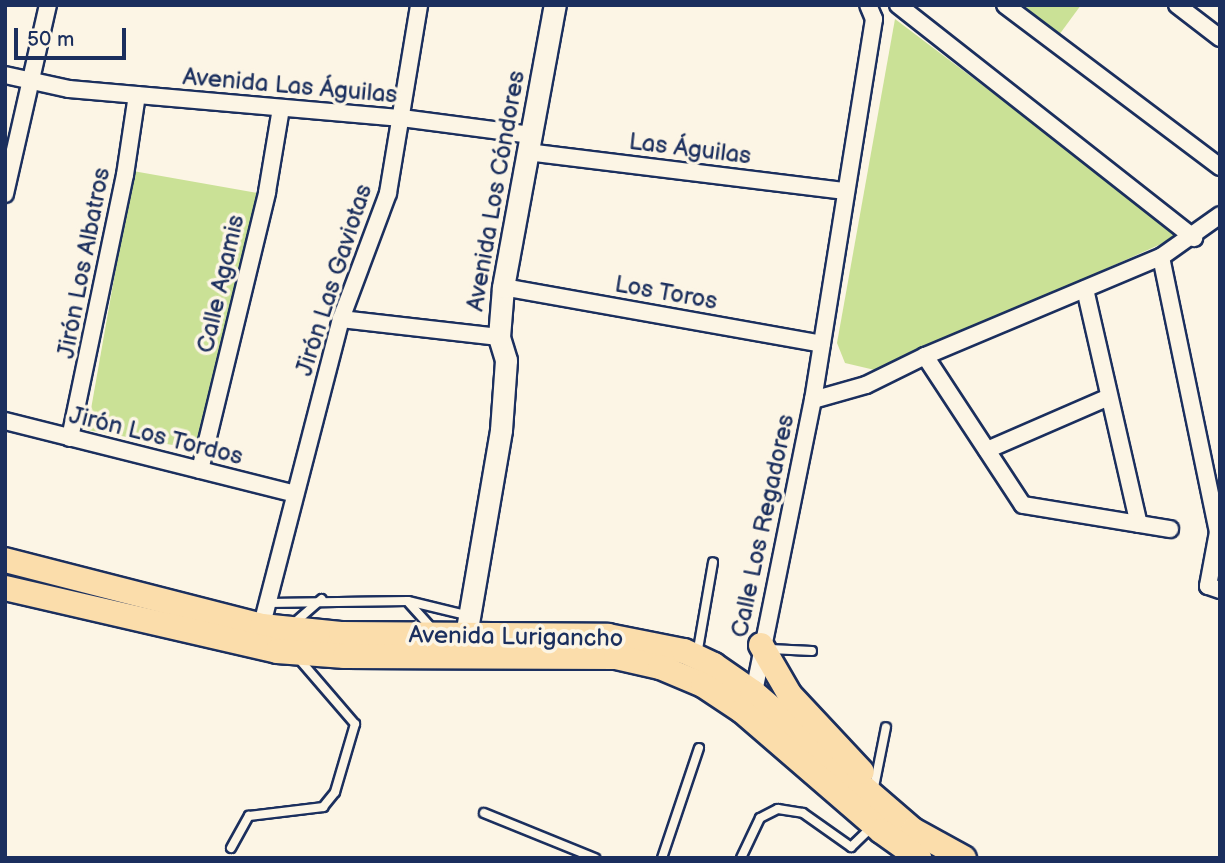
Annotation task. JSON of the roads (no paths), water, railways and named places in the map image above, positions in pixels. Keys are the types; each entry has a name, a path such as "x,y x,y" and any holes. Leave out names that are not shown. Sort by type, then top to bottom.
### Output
{"main road":[{"name":"Avenida Los Cóndores","path":"468,625 501,430 506,360 499,337 503,287 555,5"},
{"name":"Avenida Lurigancho","path":"5,560 262,626 290,641 616,657 683,676 751,718 874,825 919,858"},
{"name":"Avenida Lurigancho","path":"5,588 262,626"},
{"name":"Avenida Lurigancho","path":"290,641 438,634 468,625 608,636 696,656 753,692 913,830 964,858"},
{"path":"761,645 790,695 852,757 872,794"}],"street":[{"path":"5,194 34,82 48,5"},
{"name":"Jirón Las Gaviotas","path":"262,626 341,319 376,234 402,118 419,5"},
{"name":"Calle Los Regadores","path":"751,718 761,645 813,400 874,19 868,5"},
{"path":"898,5 1194,238"},
{"path":"1004,5 1220,167"},
{"path":"1177,5 1220,38"},
{"name":"Avenida Las Águilas","path":"5,75 34,82 137,96 402,118 529,144"},
{"name":"Jirón Los Albatros","path":"70,438 125,175 137,96"},
{"name":"Calle Agamis","path":"200,470 267,192 281,108"},
{"name":"Las Águilas","path":"529,144 846,191"},
{"path":"813,400 866,385 925,356 1161,257 1194,238 1218,218"},
{"path":"1218,218 1220,239"},
{"path":"1161,257 1218,532 1214,588"},
{"name":"Los Toros","path":"503,287 822,344"},
{"path":"1085,289 1139,524"},
{"path":"341,319 499,337"},
{"path":"925,356 1023,505 1170,529"},
{"path":"987,450 1110,397"},
{"name":"Jirón Los Tordos","path":"5,421 295,494"}],"lane":[{"path":"696,656 713,562"},
{"path":"262,626 322,599 408,601 468,625"},
{"path":"231,848 249,816 323,807 335,792 354,735 350,714 290,641 322,599"},
{"path":"408,601 438,634"},
{"path":"761,645 777,651 813,651"},
{"path":"872,794 886,727"},
{"path":"662,858 699,748"},
{"path":"741,858 760,818 778,808 803,813 851,847 874,825"},
{"path":"484,813 595,858"}]}
